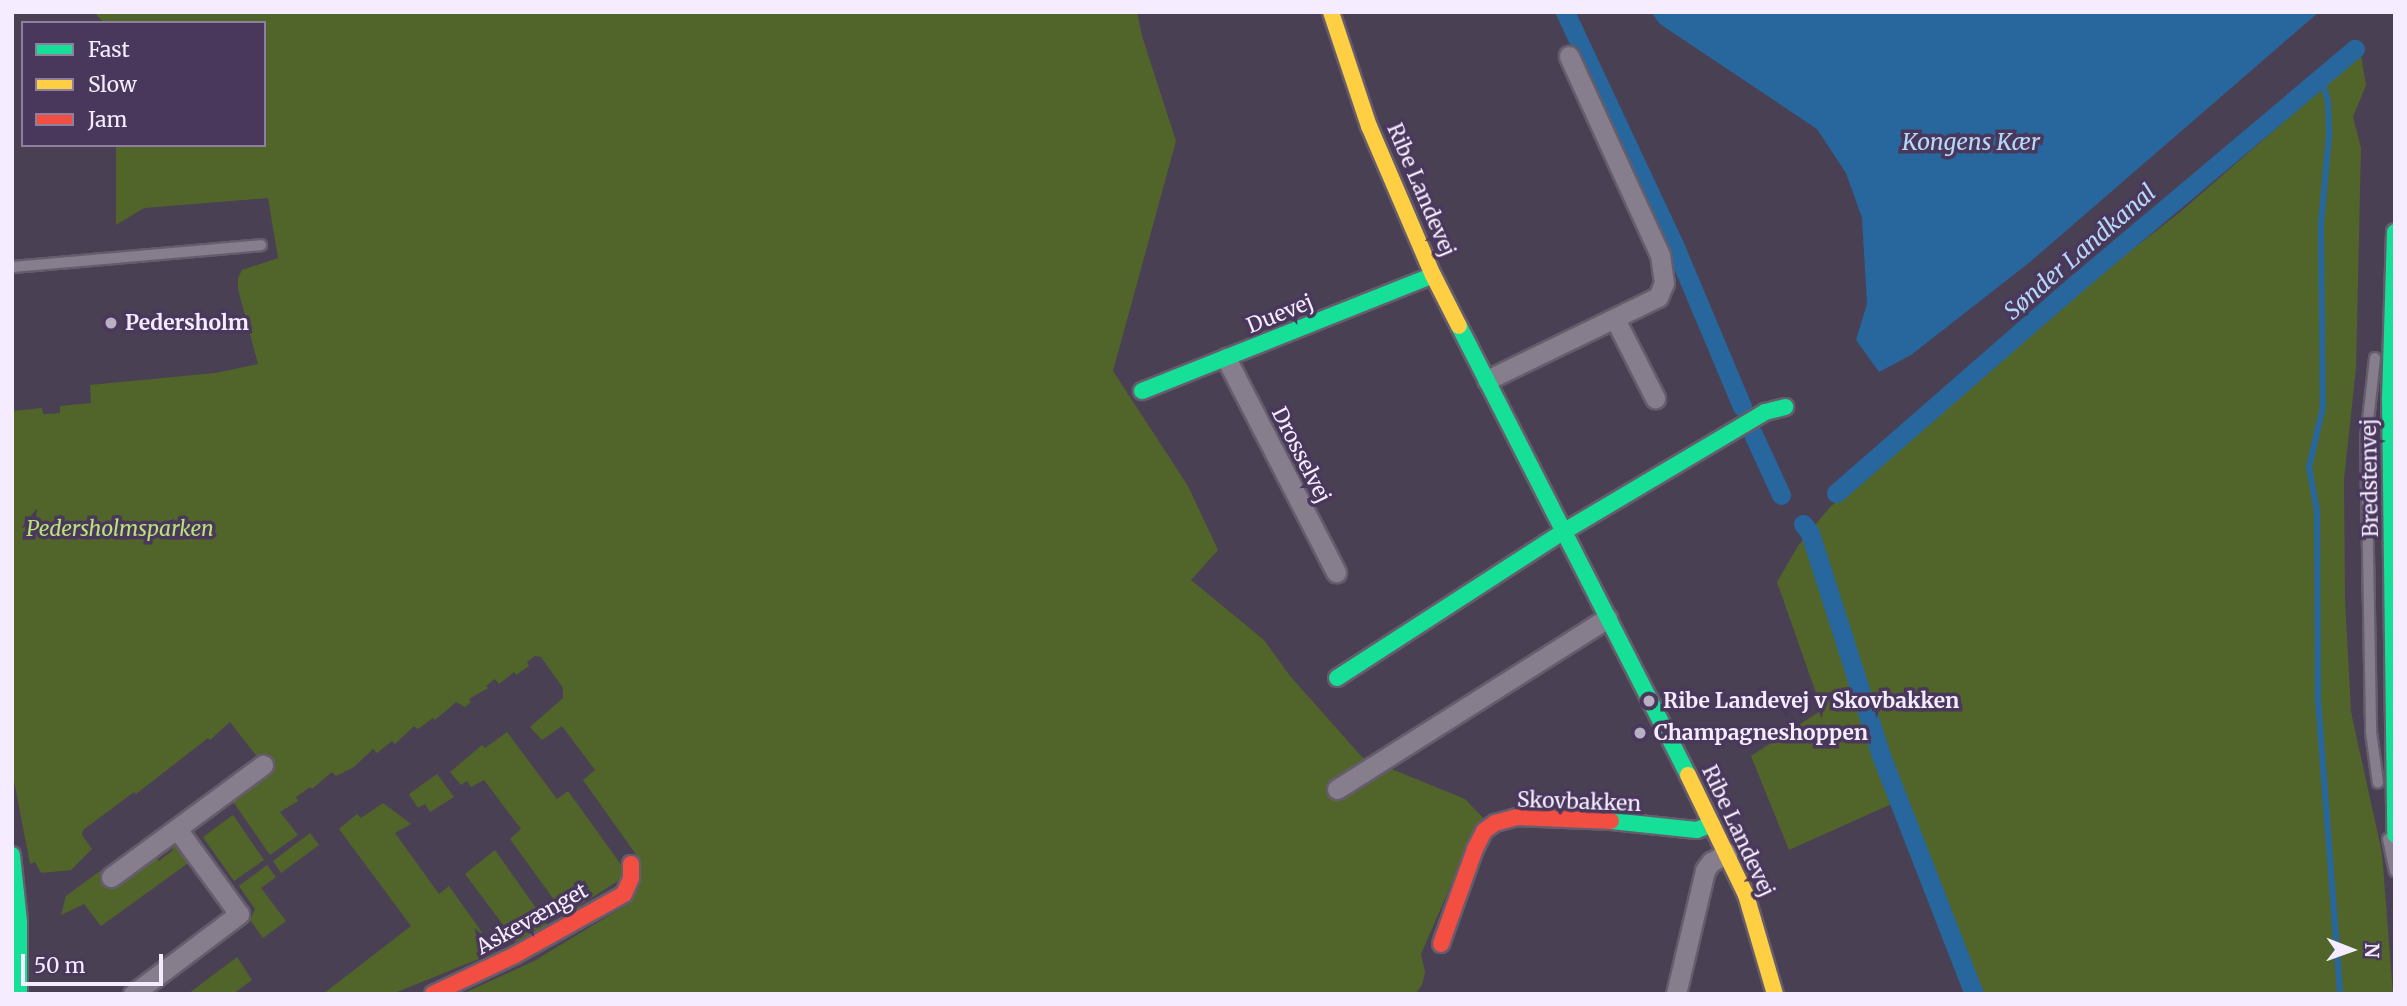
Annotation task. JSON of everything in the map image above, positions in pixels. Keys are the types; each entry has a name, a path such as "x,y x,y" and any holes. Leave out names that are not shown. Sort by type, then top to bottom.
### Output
{"main road":[{"name":"Ribe Landevej","path":"1331,12 1369,126 1433,275 1728,853 1746,895 1775,994"},
{"name":"Bredstenvej","path":"2395,232 2390,400 2395,835"},
{"name":"Duevej","path":"1142,391 1433,275"},
{"path":"1337,678 1563,533 1765,412 1784,407"},
{"name":"Skovbakken","path":"1441,944 1475,849 1484,831 1495,822 1517,817 1607,821 1697,830 1713,824"},
{"path":"12,855 19,922 19,994"},
{"name":"Askevænget","path":"433,994 527,949 624,894 631,878 631,864"}],"street":[{"path":"1487,380 1658,297 1664,283 1661,255 1569,56"},
{"path":"1615,318 1655,398"},
{"name":"Drosselvej","path":"1226,358 1336,572"},
{"path":"1337,789 1608,618"},
{"path":"111,877 263,765"},
{"path":"133,994 239,914 177,829"},
{"path":"1676,994 1705,870 1711,862 1728,853"}],"lane":[{"path":"12,267 261,245"},
{"path":"2380,333 2393,269"},
{"path":"2377,345 2367,427 2366,464 2371,732 2381,800"},
{"path":"2390,400 2395,425"},
{"path":"2383,814 2395,871"}],"green space":[{"name":"Pedersholm","path":"94,12 1137,12 1142,36 1176,141 1113,371 1188,486 1218,550 1191,580 1264,640 1290,676 1362,757 1465,799 1484,819 1475,830 1421,954 1425,972 1422,985 1415,994 462,994 534,961 628,904 640,860 583,780 595,770 562,726 542,740 530,727 563,698 563,688 541,657 535,656 527,662 529,666 516,675 514,672 499,684 495,679 486,686 488,688 469,699 471,702 465,707 456,702 435,720 433,718 418,729 414,726 395,744 392,741 377,753 373,749 354,767 336,776 332,772 312,789 310,787 296,797 298,801 280,812 298,835 270,855 232,800 273,769 255,754 230,722 210,740 208,738 136,794 134,792 83,830 82,835 92,849 71,870 41,873 35,862 30,864 12,770 12,411 42,408 43,414 60,413 60,406 91,403 90,385 215,373 258,364 238,289 238,278 242,270 278,258 268,198 144,208 116,225 116,147 266,147 266,21 102,21"},
{"path":"2361,55 2366,85 2353,117 2361,148 2356,368 2344,479 2345,599 2351,712 2382,853 2393,994 1977,994 1896,802 1789,850 1751,756 1822,710 1777,582 1798,546 1830,507 2102,273 2179,213"},
{"path":"507,732 557,799 568,791 622,866 624,877 565,915 510,839 521,829 484,780 471,787 467,781 461,785 450,772 482,745 485,748"},
{"path":"437,774 454,797 430,812 425,804 418,808 409,794"},
{"path":"383,803 411,824 395,833 439,894 449,886 496,952 392,994 323,994 411,926 339,829 357,814 361,818"},
{"path":"233,815 264,860 234,881 203,837"},
{"path":"310,833 319,845 281,873 273,861"},
{"path":"176,841 191,861 101,926 84,904 61,915 66,896 100,871 111,877 154,853 159,861 173,850 170,844"},
{"path":"495,850 548,925 516,942 465,874"},
{"path":"267,865 276,877 261,888 286,921 263,938 250,920 255,909 239,886"},
{"path":"237,957 252,980 233,994 188,994"}],"water":[{"name":"Kongens Kær","path":"1651,12 2319,12 2030,262 1911,355 1879,372 1856,340 1867,304 1862,218 1846,173 1817,129 1660,24"}],"waterway":[{"name":"Sønder Landkanal","path":"1565,12 1675,247 1742,406"},
{"name":"Sønder Landkanal","path":"1836,493 2078,282 2355,49"},
{"path":"2321,77 2328,101 2329,136 2321,224 2323,407 2309,467 2317,511 2318,699 2340,994"},
{"name":"Sønder Landkanal","path":"1753,434 1781,495"},
{"path":"1803,524 1810,533 1880,753 1974,994"}],"traffic: fast":[{"path":"2395,232 2390,399 2395,835"},
{"path":"1142,391 1433,275"},
{"path":"1459,326 1688,775"},
{"path":"1337,678 1563,532 1765,412 1785,407"},
{"path":"1611,821 1697,830 1712,824"},
{"path":"12,855 19,922 19,994"}],"traffic: slow":[{"path":"1331,12 1369,126 1433,275 1459,326"},
{"path":"1688,775 1746,895 1775,994"}],"traffic: jam":[{"path":"1441,944 1475,849 1484,831 1495,823 1517,817 1611,821"},
{"path":"433,994 515,955 624,894 631,878 631,864"}],"place":[{"name":"Pedersholm","path":"111,323"},
{"name":"Ribe Landevej v Skovbakken","path":"1649,701"},
{"name":"Champagneshoppen","path":"1640,733"}],"park label":[{"name":"Pedersholmsparken","path":"120,529"}]}
